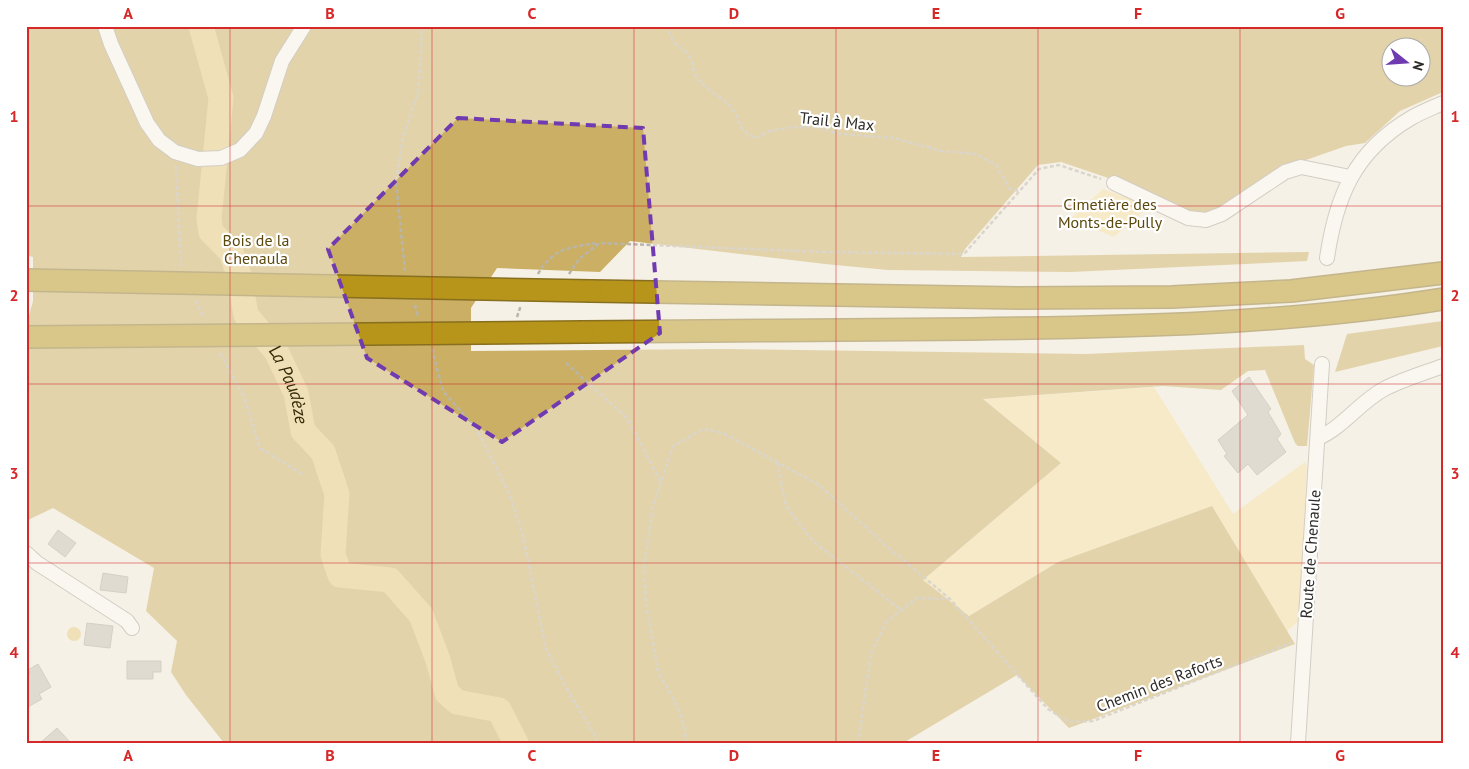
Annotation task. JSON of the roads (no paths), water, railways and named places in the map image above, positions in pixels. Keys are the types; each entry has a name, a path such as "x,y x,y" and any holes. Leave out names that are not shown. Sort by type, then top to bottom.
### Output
{"highway":[{"path":"26,280 1019,298 1172,297 1291,291 1443,273"},
{"path":"26,337 1026,328 1181,324 1300,316 1443,299"}],"street":[{"path":"105,26 111,44 147,123 159,140 175,152 198,159 221,158 240,150 256,133 264,116 282,61 304,26"},
{"path":"1327,258 1335,216 1350,177 1390,132 1412,118 1443,103"},
{"path":"1114,183 1188,218 1206,220 1222,214 1284,172 1302,167 1350,177"},
{"name":"Route de Chenaule","path":"1298,743 1322,364"},
{"path":"1318,438 1326,435 1357,408 1384,389 1443,366"},
{"path":"26,554 127,621 132,628"}],"waterway":[{"name":"La Paudèze","path":"201,26 221,98 209,219 211,232 231,252 239,275 246,315 276,351 296,393 303,431 323,452 337,494 333,554 340,575 390,580 421,615 438,660 447,693 457,702 499,710 516,743"}],"park label":[{"name":"Cimetière des Monts-de-Pully","path":"1110,213"},
{"name":"Bois de la Chenaula","path":"256,249"}]}
